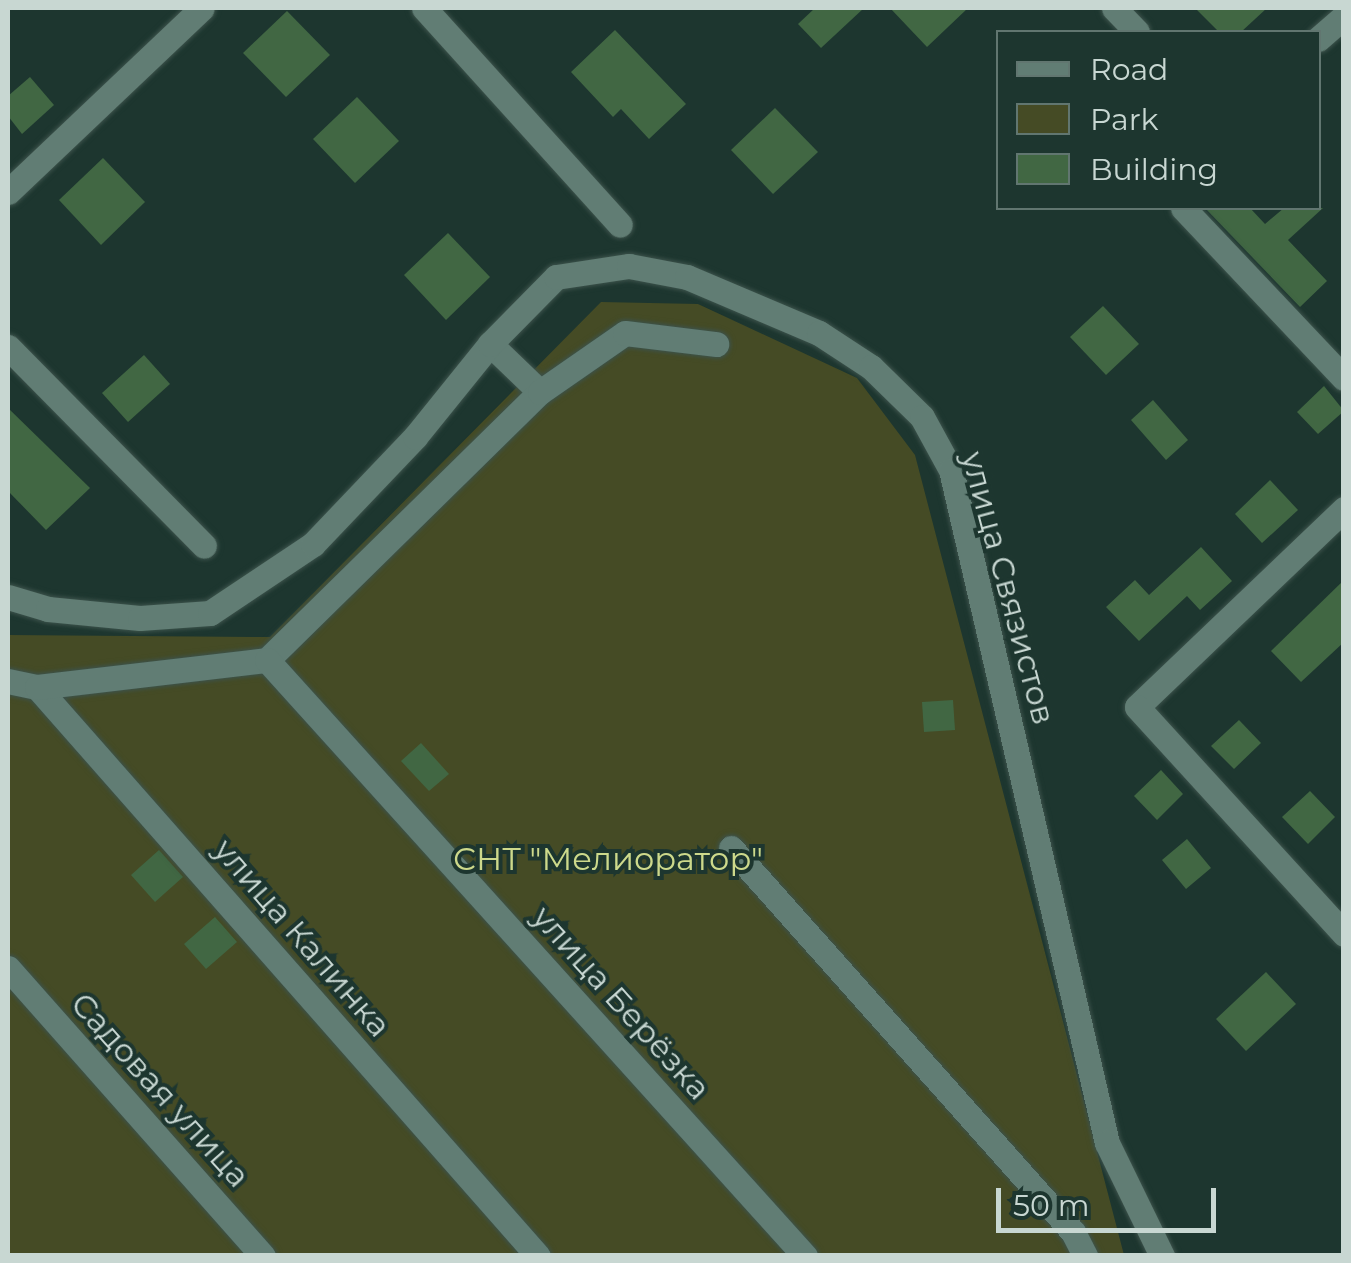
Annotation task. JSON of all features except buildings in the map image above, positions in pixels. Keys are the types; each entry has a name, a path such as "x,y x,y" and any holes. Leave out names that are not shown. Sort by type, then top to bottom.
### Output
{"street":[{"path":"8,192 202,8"},
{"path":"424,8 620,225"},
{"path":"1114,8 1135,30"},
{"path":"1321,36 1344,16"},
{"path":"1184,210 1344,378"},
{"name":"улица Связистов","path":"8,597 48,609 140,618 210,612 314,544 415,437 490,344 556,278 629,266 687,277 819,334 872,366 922,417 951,470 1107,1143 1162,1256"},
{"path":"8,681 37,686 267,660 540,392 626,333 716,344"},
{"path":"490,344 540,392"},
{"path":"8,347 204,546"},
{"path":"1344,509 1137,707 1344,934"},
{"name":"улица Берёзка","path":"267,660 806,1256"},
{"name":"улица Калинка","path":"37,686 538,1256"},
{"path":"731,848 1073,1232 1085,1256"},
{"name":"Садовая улица","path":"8,968 263,1256"}],"green space":[{"name":"СНТ \"Мелиоратор\"","path":"601,302 698,304 857,378 915,455 1124,1255 8,1255 8,635 270,637"}]}
